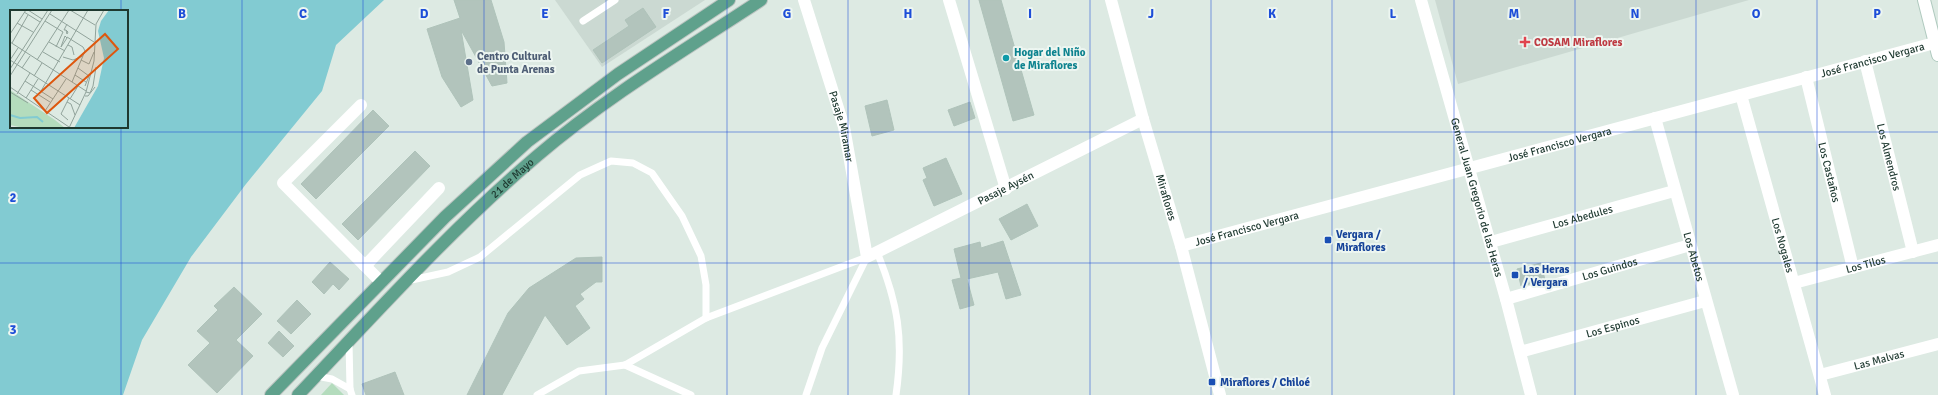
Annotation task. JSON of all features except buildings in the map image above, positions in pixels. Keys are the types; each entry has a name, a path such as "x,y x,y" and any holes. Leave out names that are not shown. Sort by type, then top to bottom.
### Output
{"main road":[{"name":"21 de Mayo","path":"271,395 480,184 537,134 618,74 729,0"},
{"name":"21 de Mayo","path":"298,395 407,281 499,190 560,137 630,86 761,0"}],"street":[{"name":"Pasaje Miramar","path":"804,0 844,127 872,254"},
{"path":"948,0 1006,189"},
{"name":"Miraflores","path":"1111,0 1143,119 1181,246 1220,395"},
{"name":"General Juan Gregorio de las Heras","path":"1422,0 1470,168 1531,395"},
{"path":"1924,0 1936,42 1938,55"},
{"name":"José Francisco Vergara","path":"1181,246 1936,42"},
{"name":"Los Almendros","path":"1865,61 1913,252"},
{"name":"Los Castaños","path":"1806,77 1853,268"},
{"name":"Los Nogales","path":"1741,95 1825,395"},
{"path":"361,105 283,183 382,282"},
{"name":"Los Abetos","path":"1655,118 1731,395"},
{"name":"Pasaje Aysén","path":"872,254 1006,189 1143,119"},
{"path":"365,266 439,188"},
{"name":"Los Abedules","path":"1490,242 1674,191"},
{"name":"Los Guindos","path":"1506,299 1690,245"},
{"name":"Los Tilos","path":"1794,283 1938,246"},
{"name":"Los Espinos","path":"1520,352 1705,301"},
{"name":"Las Malvas","path":"1820,375 1938,344"}],"lane":[{"path":"583,21 615,0"},
{"path":"407,281 448,272 480,257 580,175 611,161 633,163 652,173 682,216 701,256 706,285 706,318"},
{"path":"537,395 579,371 625,365 706,318 872,254"},
{"path":"806,395 822,348 872,254"},
{"path":"872,254 890,284 898,325 900,363 896,395"},
{"path":"349,342 351,392"},
{"path":"625,365 691,395"},
{"path":"316,376 332,379 351,392"}],"shaded area":[{"path":"555,0 705,0 602,67"},
{"name":"COSAM Miraflores","path":"1435,0 1749,0 1458,84"}],"green space":[{"path":"332,383 344,395 321,395"}],"water":[{"path":"0,0 384,0 336,45 322,91 246,184 191,257 142,340 123,395 0,395"}],"place":[{"name":"COSAM Miraflores","path":"1525,42"},
{"name":"Hogar del Niño de Miraflores","path":"1006,58"},
{"name":"Centro Cultural de Punta Arenas","path":"469,62"},
{"name":"Vergara / Miraflores","path":"1328,240"},
{"name":"Las Heras / Vergara","path":"1515,275"},
{"name":"Miraflores / Chiloé","path":"1212,382"}]}
